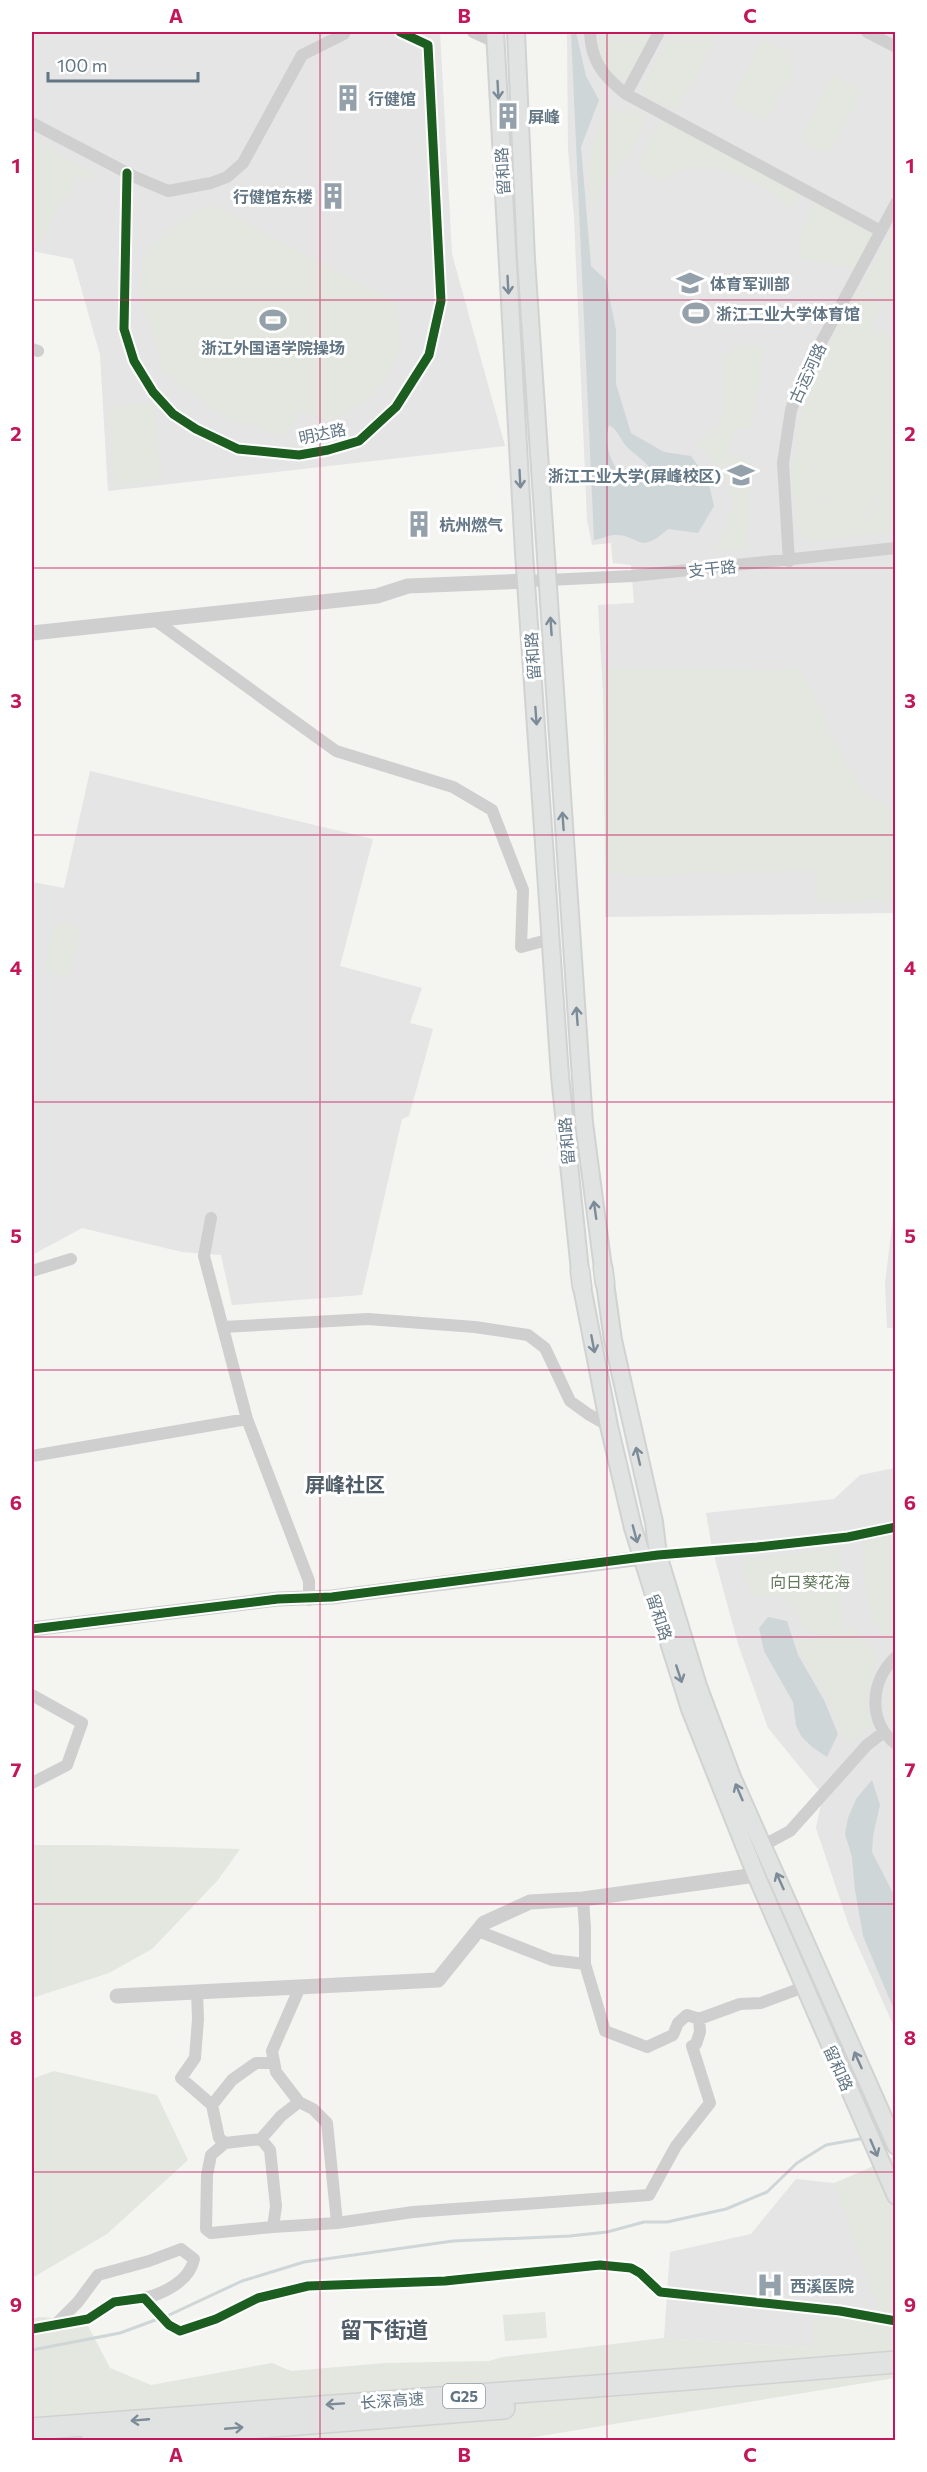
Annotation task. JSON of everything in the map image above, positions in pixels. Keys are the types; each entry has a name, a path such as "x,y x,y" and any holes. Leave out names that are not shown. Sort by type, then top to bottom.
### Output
{"highway":[{"name":"长深高速","path":"32,2429 320,2405 657,2383 896,2362"},
{"name":"长深高速","path":"92,2440 354,2418 659,2397 896,2375"}],"main road":[{"name":"留和路","path":"516,32 526,259 584,1123 613,1340 654,1522 650,1557 732,1777 896,2146"},
{"name":"留和路","path":"495,37 527,580 563,1113 581,1279 609,1426 650,1557 690,1708 756,1875 896,2196"}],"street":[{"path":"32,123 168,192 211,183 227,177 243,163 302,55 345,32"},
{"name":"明达路","path":"127,173 124,329 134,361 153,392 173,414 196,429 238,449 299,455 359,441 396,407 429,355 441,301 428,45 400,32"},
{"path":"472,32 495,37"},
{"path":"590,32 591,48 598,67 626,94 881,231"},
{"path":"626,94 659,32"},
{"path":"867,32 896,47"},
{"name":"古运河路","path":"789,561 783,473 790,410 813,358 896,203"},
{"name":"支干路","path":"527,580 632,576 896,548"},
{"path":"32,633 377,596 408,586 527,580"},
{"path":"156,621 336,751 453,787 492,810 523,890 521,947 551,939"},
{"path":"211,1218 204,1256 248,1419 309,1581 309,1599"},
{"path":"32,1271 71,1259"},
{"path":"223,1327 368,1319 528,1335 545,1348 570,1401 609,1426"},
{"path":"32,1456 248,1419"},
{"path":"32,1629 278,1599 309,1599 650,1557 848,1537 896,1527"},
{"path":"896,1657 880,1676 875,1704 877,1719 884,1732 896,1744"},
{"path":"32,1695 82,1723 67,1765 32,1783"},
{"path":"762,1846 790,1831 867,1745 884,1732"},
{"path":"117,1996 438,1980 484,1923 530,1902 583,1899 756,1875"},
{"path":"583,1899 585,1964 605,2031 647,2046 673,2035 678,2023 687,2015 699,2019 740,2004 761,2003 804,1987"},
{"path":"478,1931 552,1960 585,1964"},
{"path":"300,1987 273,2051 274,2063 276,2072 299,2102 313,2109 327,2123 337,2223"},
{"path":"197,1992 198,2019 195,2058 181,2078 212,2105 219,2138 225,2143"},
{"path":"299,2102 281,2116 261,2139 225,2143 211,2155 207,2175 206,2229 211,2233 337,2223 413,2212 649,2196 676,2146 710,2103 692,2046 696,2044 700,2032 699,2019"},
{"path":"212,2105 232,2080 256,2062 274,2063"},
{"path":"261,2139 270,2150 276,2206 273,2227"},
{"path":"32,2329 88,2319 114,2302 147,2302 183,2279 192,2268 194,2259 181,2249 98,2276 78,2302 57,2323"},
{"path":"147,2302 169,2325 180,2331 216,2319 258,2298 308,2286 445,2281 600,2265 631,2268 640,2272 660,2292 840,2311 896,2321"}],"shaded area":[{"path":"32,32 440,32 452,254 505,446 108,491 100,355 73,259 32,251"},
{"name":"浙江工业大学(屏峰校区)","path":"567,32 895,32 895,913 605,917 605,728 598,605 634,603 631,565 613,563 611,543 592,545 587,520 574,217 568,150"},
{"path":"571,32 576,32 586,76 599,100 581,147 591,266 606,280 616,330 616,384 631,433 664,452 691,456 708,480 714,506 698,533 668,529 658,537 644,543 622,535 594,540","holes":["609,425 627,447 652,470 654,475 643,480 632,479 623,475 616,468 608,447"]},
{"path":"90,771 373,839 340,966 422,988 410,1023 433,1029 409,1116 402,1119 362,1295 232,1305 221,1255 182,1252 82,1228 32,1255 32,882 64,888"},
{"path":"895,1201 895,1328 887,1328 885,1283"},
{"path":"895,1468 895,2029 849,1926 816,1828 823,1795 768,1728 738,1644 712,1548 706,1513 834,1499 860,1475"},
{"path":"768,1617 787,1621 798,1655 824,1700 838,1734 827,1757 801,1736 796,1725 793,1702 764,1651 759,1628"},
{"path":"872,1780 880,1805 872,1852 895,1897 895,2012 863,1936 852,1857 845,1834 848,1818 856,1799"},
{"name":"西溪医院","path":"796,2179 834,2183 888,2323 812,2348 664,2338 670,2252 751,2234"}],"green space":[{"path":"600,32 655,32 636,71 633,75 622,79 612,73 605,62 601,51"},
{"path":"673,32 720,32 675,111 645,95 643,85"},
{"path":"763,40 789,53 785,61 795,67 766,122 730,103"},
{"path":"833,76 862,91 829,155 800,140"},
{"path":"609,107 629,115 634,107 644,116 637,140 601,191 596,202 590,198 590,163 595,140"},
{"path":"661,120 796,190 799,197 796,204 787,205 759,184 726,171 692,168 659,179 648,175 643,171 639,161"},
{"path":"32,139 93,173 89,180 78,174 38,246 32,243"},
{"path":"816,202 872,234 855,270 844,265 802,259 803,229"},
{"name":"浙江外国语学院操场","path":"213,205 394,302 401,335 398,354 385,380 376,391 353,409 327,422 302,410 283,435 225,417 162,370 152,329 143,311 141,280 143,260 154,244 171,228 197,210"},
{"path":"895,221 895,308 861,290"},
{"path":"857,292 883,306 872,325 876,333 808,463 815,467 803,491 864,524 879,498 895,506 895,532 811,541 799,534 792,480 798,429 816,367"},
{"path":"879,331 895,340 895,504 878,495 863,522 804,490 817,466 809,462"},
{"path":"752,344 764,348 751,428 734,429 728,454 751,461 746,549 714,550 730,516 732,501 722,473 696,443 710,434 723,415 725,405 723,357 738,346"},
{"path":"153,403 161,480 115,485 107,408"},
{"path":"603,667 783,670 799,667 837,747 863,793 895,812 895,900 816,903 816,870 634,876 605,873"},
{"path":"56,922 81,928 68,976 44,970"},
{"path":"895,1535 896,1638 892,1639 874,1623 866,1590 863,1541"},
{"name":"向日葵花海","path":"837,1548 843,1626 836,1632 855,1628 878,1657 868,1691 871,1726 850,1743 797,1643 830,1634 819,1635 804,1628 798,1611 781,1596 756,1596 750,1591 741,1560"},
{"path":"895,1673 895,1728 886,1700 888,1687"},
{"path":"32,1845 240,1849 218,1880 152,1949 109,1973 32,1998"},
{"path":"54,2071 157,2095 188,2160 107,2234 32,2278 32,2079"},
{"path":"895,2157 895,2378 516,2440 32,2440 32,2319 39,2317 85,2320 110,2368 151,2385 272,2363 291,2371 386,2363 489,2361 503,2357 664,2338 812,2348 814,2318 882,2319 834,2183"},
{"path":"545,2312 547,2338 505,2341 503,2315"}],"waterway":[{"path":"167,2316 242,2281 304,2262 453,2241 570,2236 607,2232 644,2222 667,2222 726,2209 767,2192 797,2163 826,2145 865,2138"},
{"path":"32,2350 120,2333 158,2319"}],"cycle path":[{"path":"127,173 124,329 134,361 153,392 173,414 196,429 238,449 299,455 359,441 396,407 429,355 441,301 428,45 400,32"},
{"path":"32,1629 278,1599 332,1597 658,1555 848,1537 896,1527"},
{"path":"32,2329 88,2319 114,2302 144,2298 169,2325 180,2331 216,2319 258,2298 308,2286 445,2281 600,2265 631,2268 640,2273 660,2292 840,2311 896,2321"}],"place":[{"name":"行健馆","path":"348,98"},
{"name":"屏峰","path":"508,116"},
{"name":"行健馆东楼","path":"333,196"},
{"name":"体育军训部","path":"690,283"},
{"name":"浙江工业大学体育馆","path":"696,313"},
{"name":"浙江外国语学院操场","path":"273,320"},
{"name":"浙江工业大学(屏峰校区)","path":"741,475"},
{"name":"杭州燃气","path":"419,524"},
{"name":"西溪医院","path":"770,2285"}],"district":[{"name":"屏峰社区","path":"345,1484"},
{"name":"留下街道","path":"384,2329"}]}
